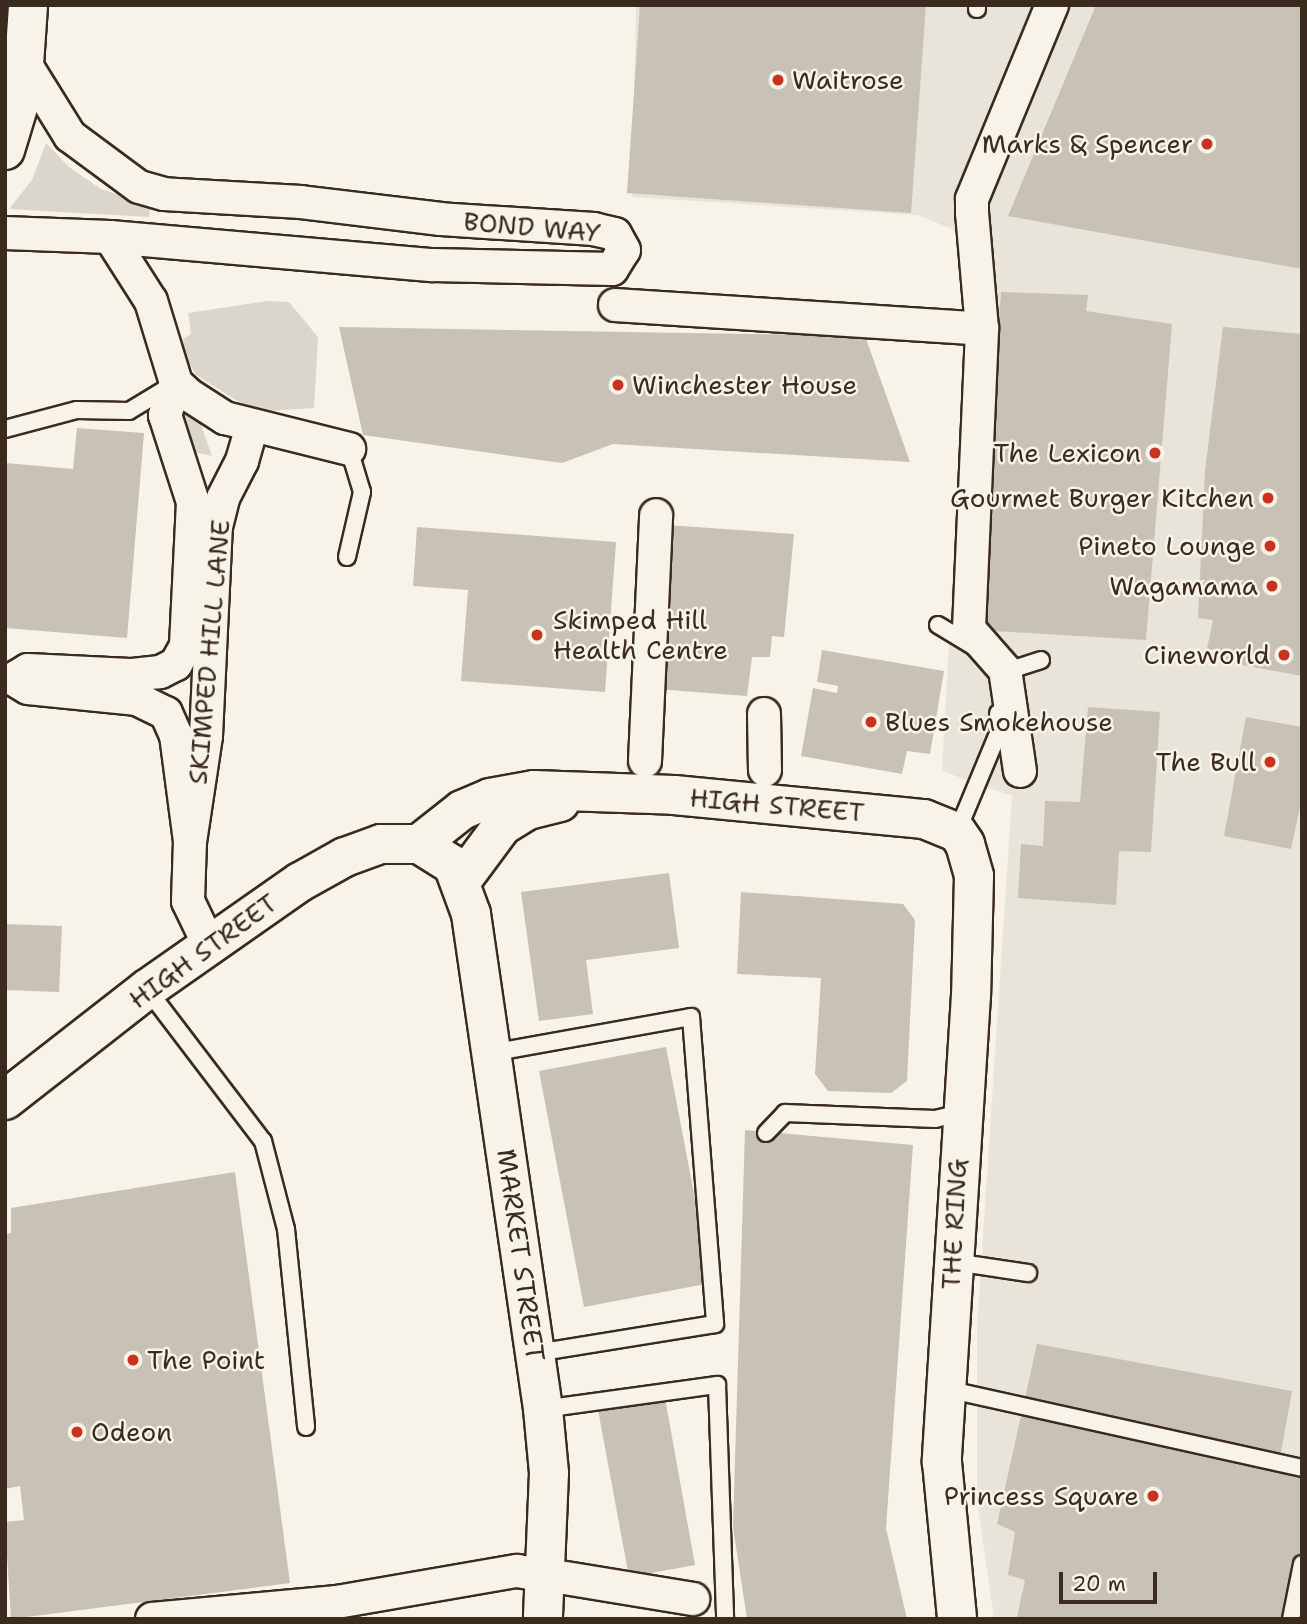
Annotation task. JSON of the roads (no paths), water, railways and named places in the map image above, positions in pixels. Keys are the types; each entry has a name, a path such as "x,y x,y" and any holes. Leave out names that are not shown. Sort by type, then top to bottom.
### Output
{"street":[{"path":"5,150 17,119 26,65 28,5"},
{"path":"1020,771 1000,673 970,629 982,329 972,199 1052,5"},
{"name":"BOND WAY","path":"5,233 110,236 401,263 600,269 616,266 624,254 621,240 610,232 441,219 372,208 163,194 139,187 70,136 26,65"},
{"path":"401,263 430,242 441,219"},
{"path":"110,236 150,302 176,383 225,418 252,427 349,449"},
{"path":"615,305 982,329"},
{"name":"SKIMPED HILL LANE","path":"176,383 165,415 193,502 186,646 176,664 160,672 130,675 28,670 13,679 28,688 136,699 166,713 176,735 190,842"},
{"name":"SKIMPED HILL LANE","path":"210,947 188,901 190,842 206,736 216,527 223,498 242,461 252,427"},
{"path":"645,761 656,515"},
{"path":"764,714 765,770"},
{"name":"HIGH STREET","path":"5,1100 147,989 300,882 345,857 381,844 419,844 450,816 490,797 534,790 595,792 925,819 957,832"},
{"name":"HIGH STREET","path":"463,886 502,826 528,810 595,792"},
{"name":"THE RING","path":"957,832 972,862 974,886 971,995 960,1113 942,1462 957,1619"},
{"path":"419,844 447,859 463,886"},
{"name":"MARKET STREET","path":"463,886 491,1053 543,1409 549,1473 543,1619"},
{"path":"152,1619 337,1602 517,1571 529,1573"},
{"path":"565,1578 707,1597"}],"lane":[{"path":"5,429 77,410 129,411 176,383"},
{"path":"347,557 362,492 349,449"},
{"path":"938,625 973,646 1000,673 999,731 957,832"},
{"path":"1000,673 1041,660"},
{"path":"147,989 263,1141 286,1229 306,1427"},
{"path":"491,1053 691,1017 715,1324 535,1353"},
{"path":"766,1133 785,1113 935,1119 960,1113"},
{"path":"952,1261 1028,1273"},
{"path":"543,1409 717,1385 707,1597 725,1619"},
{"path":"946,1389 1302,1468"},
{"path":"1291,1619 1302,1564"}],"place":[{"name":"Waitrose","path":"778,80"},
{"name":"Marks & Spencer","path":"1207,144"},
{"name":"Winchester House","path":"618,385"},
{"name":"The Lexicon","path":"1155,453"},
{"name":"Gourmet Burger Kitchen","path":"1268,498"},
{"name":"Pineto Lounge","path":"1270,546"},
{"name":"Wagamama","path":"1272,586"},
{"name":"Skimped Hill Health Centre","path":"537,635"},
{"name":"Cineworld","path":"1284,655"},
{"name":"Blues Smokehouse","path":"871,722"},
{"name":"The Bull","path":"1270,762"},
{"name":"The Point","path":"133,1360"},
{"name":"Odeon","path":"77,1432"},
{"name":"Princess Square","path":"1153,1496"}]}
